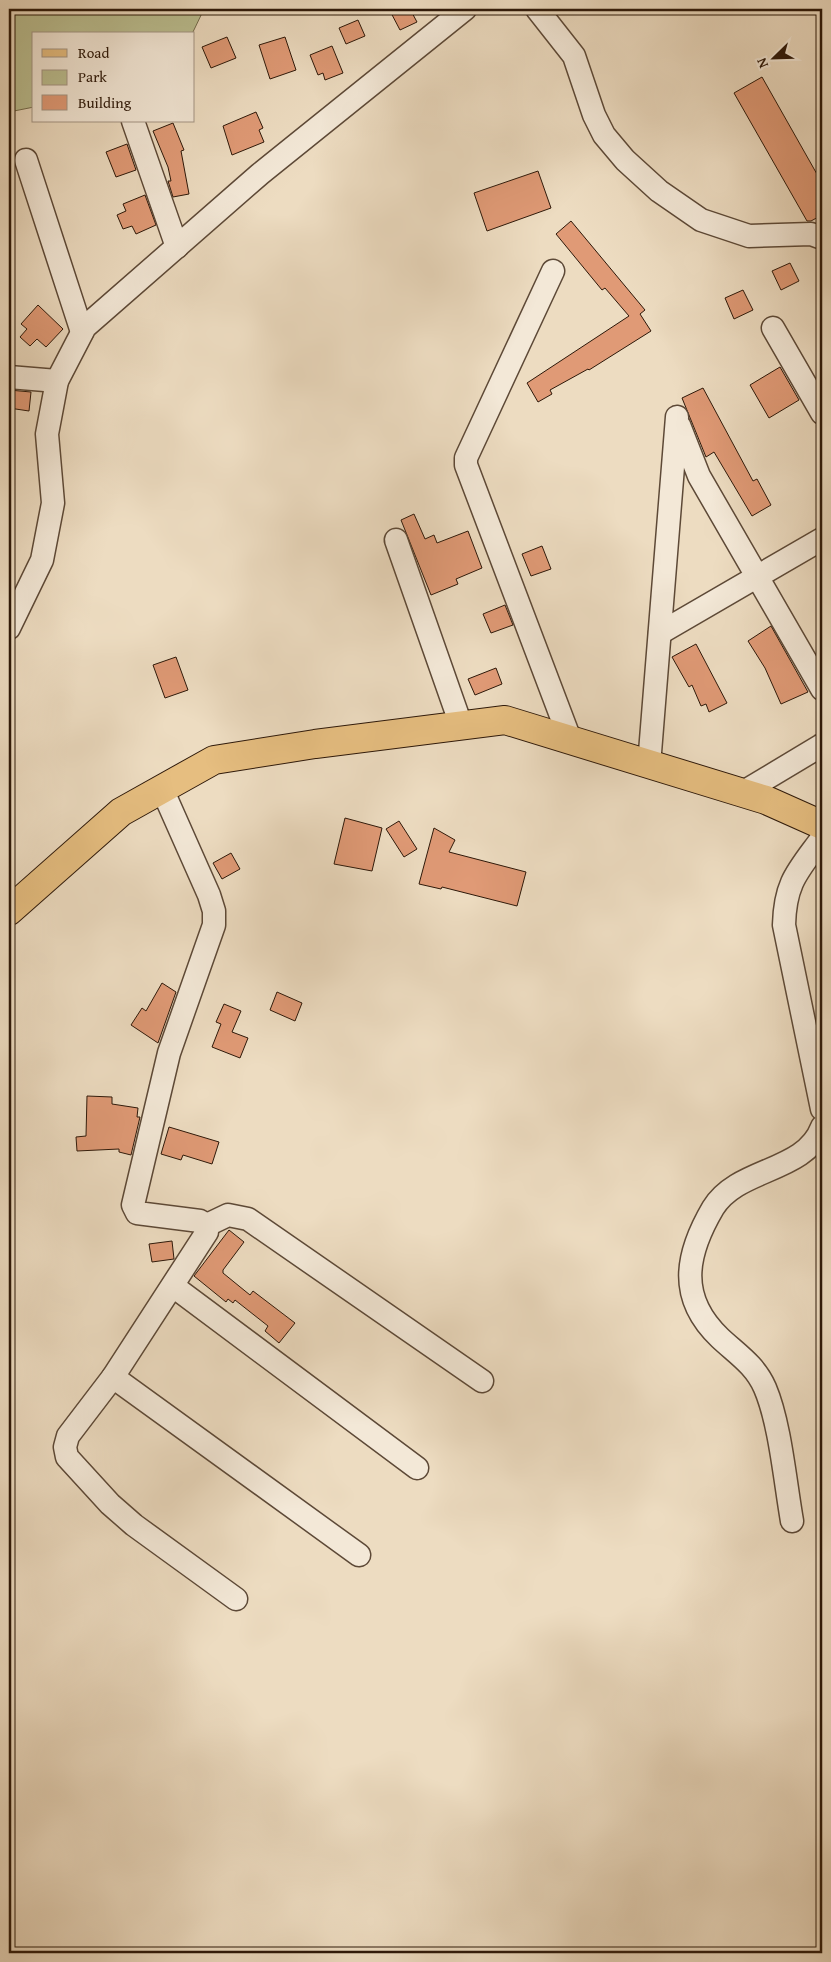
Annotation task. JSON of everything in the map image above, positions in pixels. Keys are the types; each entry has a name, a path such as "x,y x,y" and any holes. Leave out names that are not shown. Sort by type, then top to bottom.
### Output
{"main road":[{"path":"9,911 121,812 214,760 315,744 505,720 570,742 742,792 766,800 822,825"}],"street":[{"path":"9,628 42,560 53,503 48,434 57,381 85,327 260,174 465,9"},
{"path":"537,9 574,56 594,115 604,135 625,160 659,191 701,220 749,236 811,234 822,238"},
{"path":"134,122 178,247"},
{"path":"26,160 82,332"},
{"path":"553,271 466,458 570,742"},
{"path":"773,328 822,413"},
{"path":"9,377 57,381"},
{"path":"649,765 660,633 674,410 699,476 822,689"},
{"path":"660,633 757,579 822,539"},
{"path":"396,540 461,726"},
{"path":"742,792 822,746"},
{"path":"162,789 209,895 214,911 214,925 169,1053 133,1205 138,1213 200,1220 207,1225"},
{"path":"822,838 791,880 784,903 784,925 822,1109"},
{"path":"792,1521 772,1407 764,1386 754,1368 718,1336 704,1320 694,1303 690,1286 690,1262 694,1244 714,1207 726,1191 743,1180 792,1159 817,1138 822,1126"},
{"path":"207,1225 228,1215 248,1219 482,1381"},
{"path":"207,1225 207,1232 173,1286 113,1378 68,1436 64,1447 67,1457 110,1504 134,1525 236,1599"},
{"path":"173,1286 417,1468"},
{"path":"113,1378 359,1554"}],"green space":[{"path":"9,9 204,9 193,32 32,32 32,107 9,112"}],"building":[{"path":"389,9 410,9 417,22 400,30"},
{"path":"358,20 365,36 346,44 339,28"},
{"path":"227,37 236,58 211,68 202,47"},
{"path":"285,37 296,70 270,79 259,45"},
{"path":"332,46 343,73 325,80 323,73 318,75 310,55"},
{"path":"762,77 822,183 822,215 811,221 807,221 734,93"},
{"path":"256,112 263,128 259,130 264,142 232,155 223,126"},
{"path":"173,123 184,150 181,151 189,194 173,197 168,181 171,181 168,167 153,131"},
{"path":"127,144 136,170 116,177 106,152"},
{"path":"538,171 551,208 487,231 474,193"},
{"path":"145,195 156,225 136,234 132,226 123,229 117,215 126,211 123,204"},
{"path":"571,221 645,310 640,314 651,331 589,370 550,390 552,394 538,402 527,383 629,316 605,288 602,290 556,234"},
{"path":"790,263 799,281 781,290 772,271"},
{"path":"743,290 753,310 734,319 725,298"},
{"path":"38,305 63,329 46,347 37,339 30,346 20,337 27,329 21,324"},
{"path":"780,367 799,400 769,418 750,385"},
{"path":"703,388 753,481 757,479 771,505 752,516 714,452 706,457 682,398"},
{"path":"9,390 31,392 29,411 9,408"},
{"path":"414,514 425,539 434,535 437,543 468,531 482,568 456,579 458,584 431,595 401,520"},
{"path":"542,546 551,569 531,576 522,554"},
{"path":"505,605 513,625 491,633 483,614"},
{"path":"771,626 808,692 781,704 765,668 748,641"},
{"path":"696,644 727,703 709,712 706,704 701,706 692,685 689,687 672,657"},
{"path":"176,657 188,690 165,698 153,665"},
{"path":"496,668 502,684 475,695 468,679"},
{"path":"345,818 382,828 372,871 334,864"},
{"path":"399,821 417,849 404,857 386,829"},
{"path":"434,828 455,840 449,852 526,872 517,906 442,887 441,889 419,884"},
{"path":"231,853 240,869 222,879 213,863"},
{"path":"162,983 176,992 158,1043 131,1025 142,1008 146,1011"},
{"path":"277,992 302,1003 295,1021 270,1010"},
{"path":"224,1004 241,1011 232,1032 248,1038 240,1058 212,1047 221,1024 216,1022"},
{"path":"87,1096 112,1097 112,1104 138,1108 137,1117 140,1117 131,1155 119,1152 119,1149 77,1151 76,1137 86,1136"},
{"path":"169,1127 219,1142 212,1164 183,1155 181,1160 161,1154"},
{"path":"229,1230 244,1242 223,1270 223,1273 250,1295 253,1291 295,1323 279,1343 265,1331 268,1326 235,1300 233,1303 228,1299 226,1302 194,1276"},
{"path":"172,1241 174,1259 152,1262 149,1244"}]}
